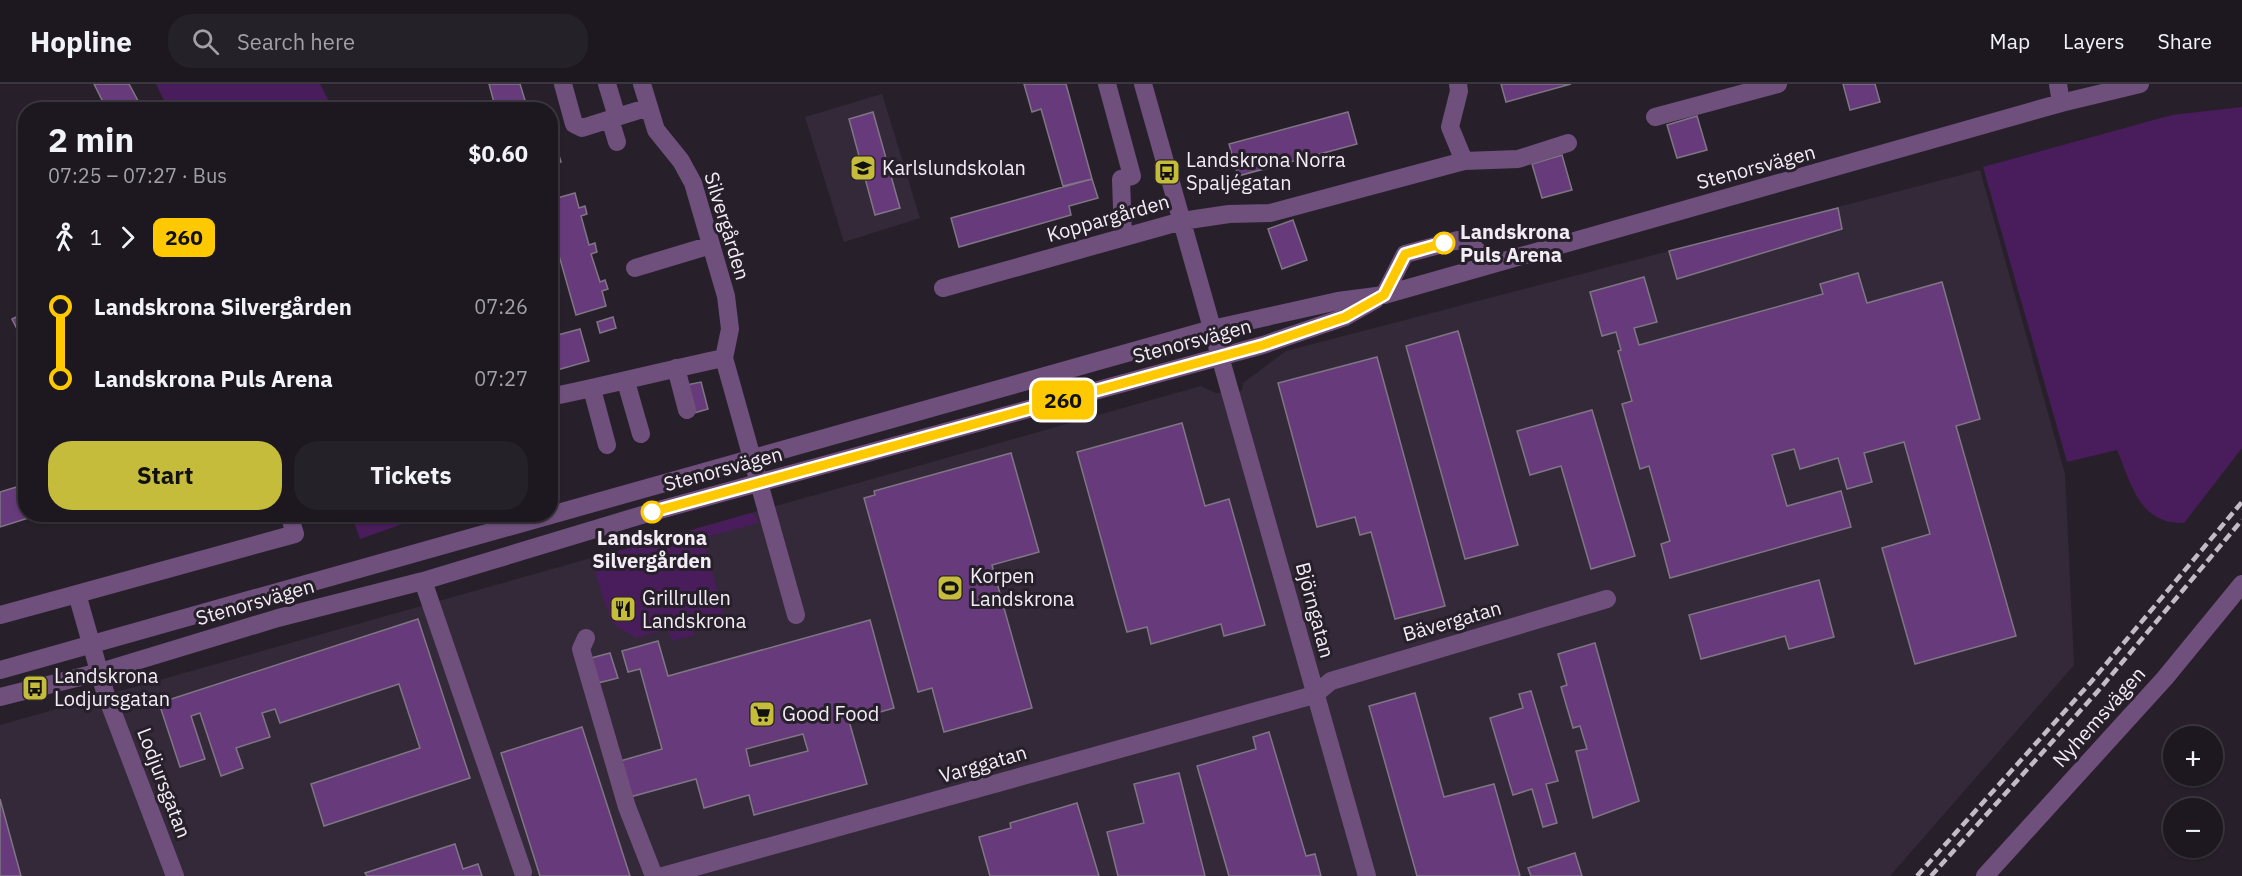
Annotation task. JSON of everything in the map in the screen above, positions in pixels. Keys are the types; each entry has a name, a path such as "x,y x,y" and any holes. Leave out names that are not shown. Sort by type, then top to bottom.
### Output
{"street":[{"path":"563,84 574,124 582,128 649,107"},
{"path":"607,84 617,142"},
{"name":"Silvergården","path":"642,84 656,130 681,161 693,183 711,245 726,297 730,329 724,357 796,615"},
{"path":"1107,84 1132,176 1121,179 1123,237"},
{"name":"Björngatan","path":"1143,84 1367,876"},
{"path":"1458,84 1459,91 1450,127 1464,161"},
{"path":"1655,117 1778,84"},
{"path":"2058,84 2061,103"},
{"name":"Stenorsvägen","path":"558,513 1212,329 1338,301 1384,295 2061,103 2140,84"},
{"name":"Koppargården","path":"943,288 1182,221 1229,214 1270,213 1464,161 1518,159 1568,143"},
{"path":"1384,295 1405,254 1458,240 1470,244 1491,264"},
{"path":"635,268 711,245"},
{"name":"Stenorsvägen","path":"0,697 100,672 278,618 423,581 759,483 1263,345 1345,317 1384,295"},
{"path":"558,395 626,382 724,357"},
{"path":"676,368 687,410"},
{"path":"626,382 641,434"},
{"path":"592,389 607,445"},
{"path":"0,615 294,534 291,522"},
{"name":"Stenorsvägen","path":"0,670 525,522"},
{"path":"423,581 523,872"},
{"name":"Nyhemsvägen","path":"1985,876 2165,678 2242,584"},
{"name":"Lodjursgatan","path":"77,594 100,672 175,876"},
{"name":"Bävergatan","path":"1314,694 1330,681 1607,599"},
{"path":"586,638 581,648 583,656 627,807 654,876"},
{"name":"Varggatan","path":"663,876 1314,694"}],"shaded area":[{"path":"156,84 320,84 329,102 165,102"},
{"name":"Karlslundskolan","path":"882,94 920,218 844,242 805,117"},
{"path":"2242,107 2242,448 2184,523 2169,522 2147,510 2139,500 2117,450 2067,462 1983,167 2172,115"},
{"path":"1980,170 2065,474 2074,665 1890,876 0,876 0,725 1201,386 1216,393 1242,391 1243,383 1286,351"},
{"path":"751,513 755,514 759,523 703,538 724,616 692,625 695,635 672,641 668,629 636,638 616,626 610,619 593,566 595,558"},
{"path":"354,522 408,522 360,539"}],"building":[{"path":"94,84 129,84 139,102 103,102"},
{"path":"489,84 520,84 526,102 494,102"},
{"path":"1024,84 1066,84 1092,179 1063,186 1041,109 1032,112"},
{"path":"1501,84 1571,84 1506,102"},
{"path":"1843,84 1875,84 1880,102 1850,110"},
{"path":"873,112 900,208 875,215 849,119"},
{"path":"1348,112 1357,144 1238,176 1229,144"},
{"path":"1697,116 1707,150 1677,158 1667,125"},
{"path":"1562,155 1572,190 1542,198 1532,164"},
{"path":"1092,179 1098,198 1069,206 1071,215 959,247 951,218"},
{"path":"575,193 579,208 585,206 587,214 581,216 589,245 595,243 597,252 591,254 600,282 605,280 608,289 602,291 606,306 576,315 558,252 558,198"},
{"path":"1838,208 1842,229 1677,279 1669,251"},
{"path":"1293,220 1307,260 1282,269 1268,229"},
{"path":"1858,273 1867,303 1942,282 1980,419 1956,426 2016,636 1915,664 1882,548 1930,534 1904,442 1864,453 1872,482 1847,489 1838,458 1800,469 1794,449 1772,455 1787,506 1841,491 1851,527 1670,578 1661,544 1670,541 1649,466 1640,469 1622,404 1632,401 1618,351 1621,350 1616,332 1602,336 1590,292 1644,277 1657,322 1634,328 1639,345 1823,294 1820,284"},
{"path":"18,316 18,331 12,319"},
{"path":"613,317 616,328 600,333 597,322"},
{"path":"580,329 589,361 558,370 558,335"},
{"path":"1458,331 1518,545 1465,559 1406,346"},
{"path":"1377,357 1445,606 1395,619 1371,532 1360,535 1355,517 1317,527 1278,383"},
{"path":"701,382 708,409 694,413 686,385"},
{"path":"1592,410 1635,556 1591,569 1561,466 1530,475 1517,431"},
{"path":"1182,423 1205,506 1229,499 1265,625 1224,636 1221,624 1151,644 1147,627 1127,632 1077,452"},
{"path":"1011,453 1039,552 992,565 1032,708 944,732 932,688 918,692 864,498 875,495 874,491"},
{"path":"18,486 18,521 0,527 0,492"},
{"path":"1819,580 1834,637 1789,649 1785,636 1701,659 1689,615"},
{"path":"418,619 470,778 324,826 311,784 420,748 399,684 280,723 275,709 262,713 270,737 236,748 243,768 221,776 200,713 191,716 205,759 180,767 159,703"},
{"name":"Good Food","path":"870,620 894,708 849,721 867,784 754,815 749,795 704,808 696,779 630,797 620,761 662,749 640,669 628,672 622,651 658,641 668,676","holes":["803,734 808,751 750,766 746,749"]},
{"path":"1595,643 1639,801 1593,818 1576,751 1587,749 1580,726 1573,728 1561,687 1567,685 1558,654"},
{"path":"610,653 618,678 598,683 591,658"},
{"path":"1531,691 1558,781 1546,784 1557,823 1543,827 1532,789 1513,795 1490,718 1523,708 1519,694"},
{"path":"1415,693 1444,797 1494,784 1520,876 1417,876 1369,706"},
{"path":"582,727 630,876 540,876 501,753"},
{"path":"1269,732 1306,856 1315,854 1321,876 1229,876 1197,766 1256,749 1253,737"},
{"path":"1179,773 1205,876 1118,876 1107,832 1144,823 1134,784"},
{"path":"0,799 21,876 0,876"},
{"path":"1077,803 1099,876 990,876 979,837 1011,828 1010,823"},
{"path":"455,844 463,869 478,864 482,876 367,876 365,873"},
{"path":"1575,853 1582,876 1531,876 1528,868"}],"railway":[{"path":"1917,876 2091,682 2242,502"},
{"path":"1931,876 2098,691 2242,520"}],"bus line":[{"name":"260","path":"652,512 1263,345 1345,317 1384,295 1405,254 1444,243"}],"place":[{"name":"Karlslundskolan","path":"863,168"},
{"name":"Landskrona Norra Spaljégatan","path":"1167,172"},
{"name":"Landskrona Puls Arena","path":"1444,243"},
{"name":"Landskrona Silvergården","path":"652,512"},
{"name":"Korpen Landskrona","path":"950,588"},
{"name":"Grillrullen Landskrona","path":"623,609"},
{"name":"Landskrona Lodjursgatan","path":"35,688"},
{"name":"Good Food","path":"762,714"}]}
